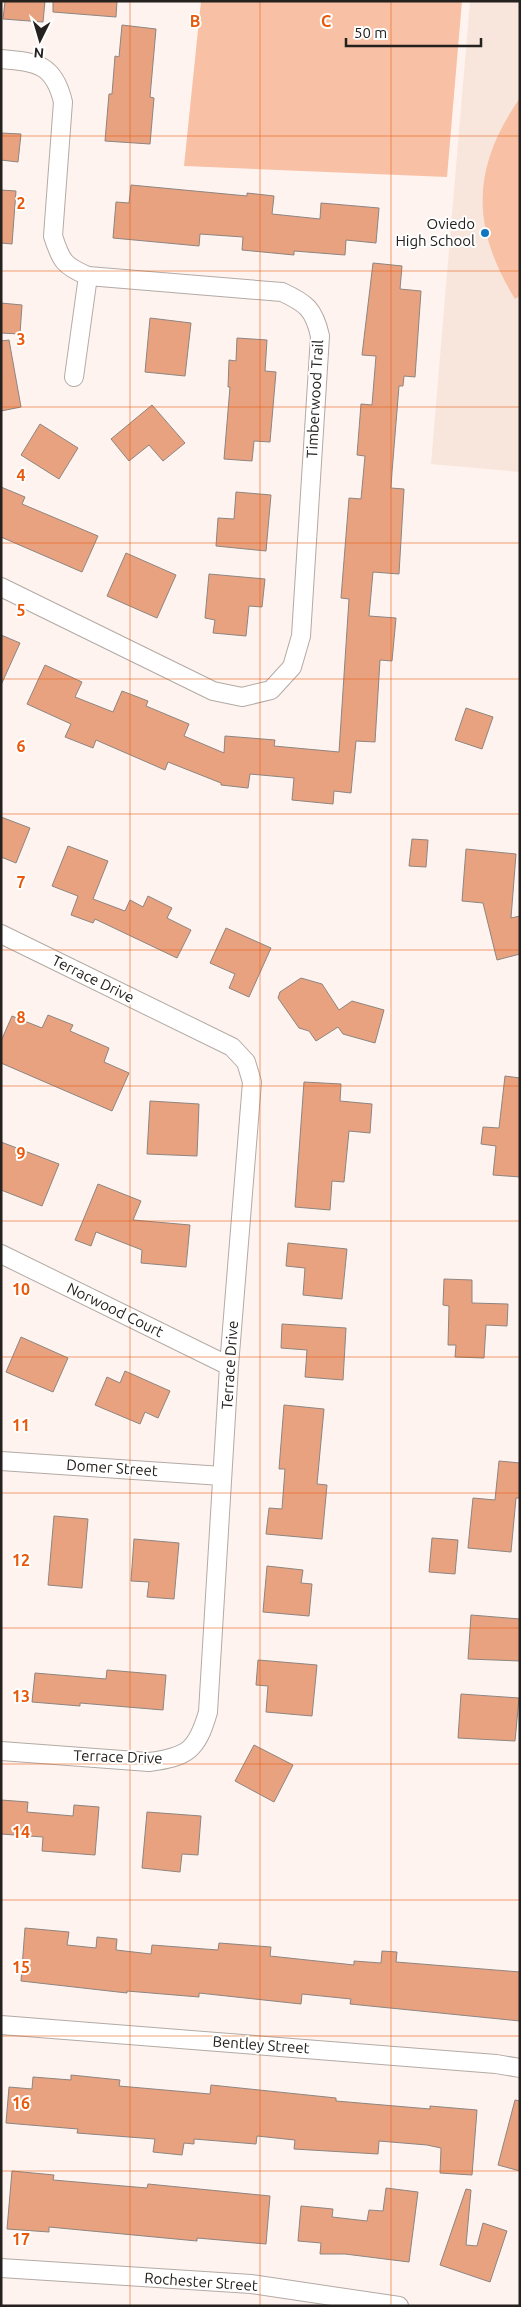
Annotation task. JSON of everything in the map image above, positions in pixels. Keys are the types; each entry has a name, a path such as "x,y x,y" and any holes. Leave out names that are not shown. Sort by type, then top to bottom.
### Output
{"street":[{"name":"Timberwood Trail","path":"1,59 41,65 59,83 63,102 53,236 60,257 69,268 88,276 282,292 303,301 316,318 320,336 301,636 292,667 271,690 242,697 213,691 1,586"},
{"path":"74,376 88,276"},
{"name":"Terrace Drive","path":"1,934 232,1047 246,1062 252,1082 229,1366 208,1712 201,1734 189,1750 173,1759 149,1762 1,1751"},
{"name":"Norwood Court","path":"1,1254 229,1366"},
{"name":"Domer Street","path":"1,1461 222,1476"},
{"name":"Bentley Street","path":"1,2025 496,2064 520,2068"},
{"name":"Rochester Street","path":"1,2268 251,2284 399,2306"}],"shaded area":[{"path":"201,1 462,1 447,177 184,166"},
{"name":"Oviedo High School","path":"470,1 520,1 520,472 431,464"},
{"path":"520,98 520,296 515,299 490,247 484,222 483,198 485,173 492,149 504,124"}],"building":[{"path":"5,1 45,1 43,22 3,19"},
{"path":"53,1 117,1 116,17 53,12"},
{"path":"122,25 156,29 150,97 154,98 150,144 105,141 109,94 112,94 115,56 119,57"},
{"path":"1,133 21,134 18,162 1,160"},
{"path":"131,185 247,196 247,193 274,196 272,214 320,219 321,203 379,208 376,243 346,240 345,255 294,251 294,255 242,250 243,237 200,234 199,246 113,238 116,202 129,203"},
{"path":"1,190 16,191 12,244 1,243"},
{"path":"373,263 402,266 400,289 421,291 415,377 404,376 403,386 399,386 392,472 391,488 404,489 399,574 373,572 369,616 396,618 392,661 380,660 375,742 356,741 351,793 334,791 333,804 292,800 294,778 250,774 248,788 221,785 221,783 168,762 165,770 96,740 93,748 65,737 71,724 27,704 45,665 82,682 75,697 113,712 122,691 148,701 146,706 189,724 184,736 224,753 225,736 275,740 274,746 339,752 349,599 341,598 349,498 361,499 365,456 357,455 361,404 372,405 376,356 362,355"},
{"path":"1,303 22,305 20,334 1,333"},
{"path":"150,318 191,323 185,376 145,372"},
{"path":"237,338 267,340 265,371 276,372 270,442 254,441 252,461 224,459 230,387 228,387 229,360 236,361"},
{"path":"9,340 21,407 1,411 1,341"},
{"path":"152,405 185,443 163,461 149,445 129,461 111,439"},
{"path":"40,424 78,448 59,479 21,455"},
{"path":"1,487 25,497 22,504 98,536 82,572 1,537"},
{"path":"236,492 271,495 266,551 216,546 218,518 234,519"},
{"path":"126,553 176,575 157,618 107,596"},
{"path":"209,574 265,579 262,607 249,606 246,636 213,633 215,620 205,618"},
{"path":"1,635 20,643 1,685"},
{"path":"466,708 493,717 482,749 455,740"},
{"path":"1,817 30,828 16,863 1,857"},
{"path":"412,839 428,840 426,867 409,866"},
{"path":"68,846 108,861 93,899 125,911 130,900 143,907 148,896 172,908 167,918 191,930 177,958 95,919 93,923 71,915 78,896 52,886"},
{"path":"466,849 516,854 511,918 520,916 520,954 497,960 483,903 462,901"},
{"path":"226,928 271,948 249,997 229,988 235,974 210,963"},
{"path":"301,978 322,984 339,1010 352,1001 384,1010 375,1043 343,1034 338,1027 316,1041 309,1031 299,1028 278,998 280,992"},
{"path":"48,1015 73,1025 70,1031 109,1048 104,1062 129,1073 112,1111 1,1063 1,1041 12,1016 42,1028"},
{"path":"505,1076 520,1078 520,1177 493,1175 496,1146 481,1144 483,1127 499,1128"},
{"path":"304,1082 341,1084 340,1101 372,1104 370,1133 349,1131 344,1182 332,1181 330,1210 295,1207"},
{"path":"150,1101 199,1104 197,1156 147,1154"},
{"path":"1,1142 59,1164 42,1206 1,1190"},
{"path":"98,1184 141,1201 133,1220 190,1225 186,1267 141,1263 142,1250 96,1232 91,1246 75,1240"},
{"path":"288,1243 347,1249 342,1299 303,1295 305,1268 286,1266"},
{"path":"444,1279 472,1280 472,1303 508,1304 507,1326 486,1325 484,1358 455,1357 456,1345 448,1345 449,1306 443,1305"},
{"path":"282,1324 346,1328 343,1380 305,1377 307,1350 281,1348"},
{"path":"21,1337 68,1358 53,1392 6,1372"},
{"path":"125,1371 170,1391 158,1418 145,1412 140,1424 95,1405 107,1377 120,1383"},
{"path":"284,1405 324,1409 317,1484 327,1485 322,1539 266,1534 269,1508 282,1509 285,1469 279,1469"},
{"path":"499,1461 520,1463 520,1498 516,1498 511,1552 468,1548 473,1498 495,1500"},
{"path":"54,1516 88,1519 82,1588 48,1585"},
{"path":"432,1538 458,1540 455,1574 429,1572"},
{"path":"134,1539 179,1543 174,1599 147,1597 149,1582 131,1581"},
{"path":"267,1566 303,1570 301,1583 312,1584 309,1616 263,1612"},
{"path":"471,1615 520,1619 520,1661 468,1659"},
{"path":"258,1660 317,1665 312,1716 266,1712 268,1686 256,1685"},
{"path":"107,1670 166,1675 163,1710 80,1703 80,1706 32,1702 35,1673 106,1679"},
{"path":"461,1694 519,1698 515,1741 458,1738"},
{"path":"254,1745 293,1765 274,1802 235,1781"},
{"path":"1,1800 28,1802 27,1812 73,1816 74,1805 99,1807 95,1855 42,1851 43,1837 1,1834"},
{"path":"147,1812 201,1816 198,1855 182,1854 180,1872 142,1868"},
{"path":"25,1928 69,1932 67,1945 96,1948 97,1937 117,1939 116,1950 151,1954 152,1945 218,1950 219,1943 271,1947 270,1956 354,1965 354,1961 381,1963 382,1951 397,1952 396,1962 520,1972 520,2021 350,2004 351,1999 302,1994 301,2004 199,1993 199,1997 127,1991 127,1993 21,1981"},
{"path":"71,2075 120,2080 119,2086 210,2094 211,2085 336,2098 336,2101 430,2109 430,2106 477,2110 472,2175 440,2173 441,2148 427,2145 379,2141 378,2154 294,2149 295,2140 257,2136 256,2144 194,2139 194,2144 184,2143 182,2155 153,2152 155,2139 77,2133 78,2129 6,2123 9,2087 32,2089 33,2077 71,2080"},
{"path":"515,2100 520,2101 520,2171 498,2165"},
{"path":"12,2171 54,2175 53,2180 147,2188 148,2184 270,2196 266,2244 197,2238 197,2241 49,2227 49,2232 7,2229"},
{"path":"386,2188 418,2192 409,2262 345,2254 320,2254 321,2243 298,2241 301,2206 333,2209 332,2217 367,2221 369,2210 383,2211"},
{"path":"466,2189 471,2190 466,2245 477,2246 483,2223 507,2231 490,2282 440,2265"}],"place":[{"name":"Oviedo High School","path":"485,233"}]}
